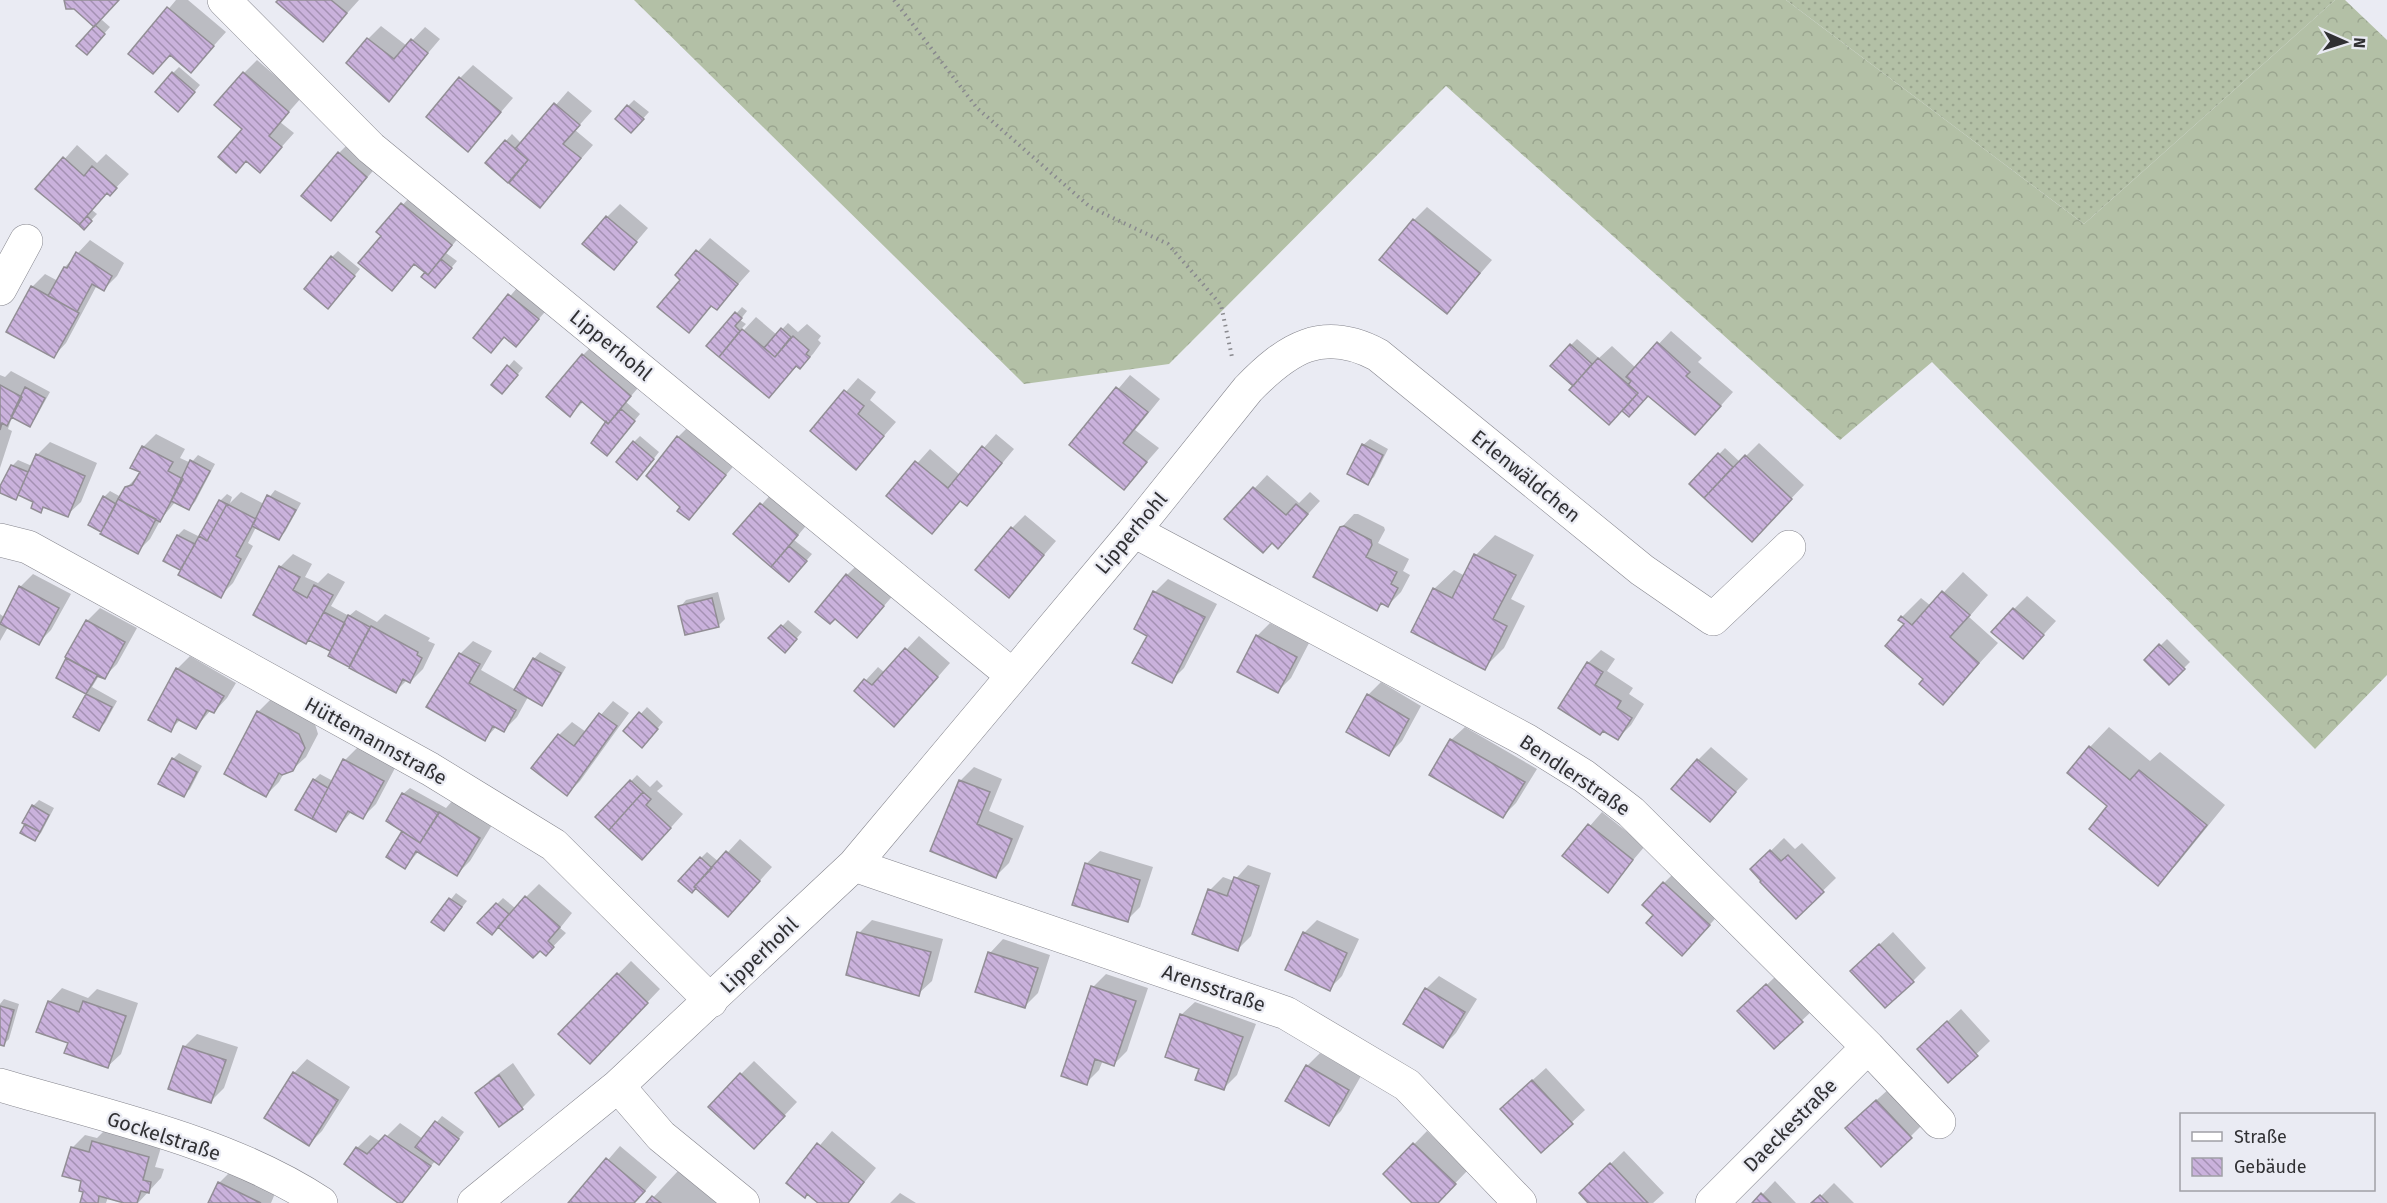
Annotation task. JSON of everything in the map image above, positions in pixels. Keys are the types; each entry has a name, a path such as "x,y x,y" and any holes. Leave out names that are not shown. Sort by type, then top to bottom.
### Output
{"street":[{"name":"Lipperhohl","path":"224,0 372,148 1012,675"},
{"path":"0,289 26,241"},
{"name":"Erlenwäldchen","path":"1248,389 1289,352 1307,344 1328,341 1361,345 1378,355 1642,570 1713,620 1789,547"},
{"name":"Lipperhohl","path":"474,1203 618,1086 854,865 1134,531 1248,389"},
{"name":"Bendlerstraße","path":"1134,531 1526,740 1584,776 1631,812 1868,1047 1939,1122"},
{"name":"Hüttemannstraße","path":"0,540 28,547 90,581 430,769 554,845 711,1001"},
{"name":"Arensstraße","path":"854,865 1286,1013 1407,1085 1520,1203"},
{"name":"Daeckestraße","path":"1712,1203 1868,1047"},
{"name":"Gockelstraße","path":"0,1085 182,1138 289,1182 321,1203"},
{"path":"618,1086 661,1136 743,1203"}],"path":[{"path":"894,0 977,108 1090,207 1168,244 1221,304 1234,363 1248,389"}],"green space":[{"path":"634,0 1786,0 2084,224 2335,0 2345,0 2387,40 2387,675 2315,749 1932,362 1840,440 1446,86 1169,364 1024,384"},
{"path":"1786,0 2335,0 2084,224"}],"building":[{"path":"64,0 119,0 94,27 74,9 66,9"},
{"path":"278,0 331,0 347,13 323,42 276,2"},
{"path":"167,7 214,46 191,73 170,55 153,74 128,54"},
{"path":"95,25 105,34 87,55 76,46"},
{"path":"367,38 394,59 411,39 428,53 389,102 346,63"},
{"path":"172,72 195,92 178,112 155,92"},
{"path":"243,72 289,112 269,136 282,147 260,173 246,161 236,173 218,157 242,129 214,105"},
{"path":"459,77 501,112 468,152 426,117"},
{"path":"554,103 580,125 563,144 581,158 540,208 509,183 528,160 515,149"},
{"path":"627,105 644,119 631,133 615,119"},
{"path":"505,140 528,160 508,183 485,163"},
{"path":"338,152 367,177 331,221 301,196"},
{"path":"63,157 84,176 92,166 117,188 110,196 107,193 79,225 35,189"},
{"path":"401,203 452,245 428,275 414,264 392,291 358,263 381,236 376,232"},
{"path":"87,216 92,221 84,230 79,225"},
{"path":"606,216 637,242 614,270 582,244"},
{"path":"1413,219 1480,273 1447,314 1379,260"},
{"path":"696,250 738,284 717,310 711,306 689,333 657,307 680,280 675,275"},
{"path":"76,252 112,276 104,291 92,284 77,312 48,296 64,267 67,268"},
{"path":"331,256 355,276 328,309 304,289"},
{"path":"441,259 452,268 435,288 421,277 425,272 428,275"},
{"path":"31,286 79,313 54,358 6,332"},
{"path":"508,294 539,319 516,347 504,337 491,353 473,338"},
{"path":"735,312 742,318 735,326 740,331 719,357 706,346"},
{"path":"781,328 791,337 775,357 764,348"},
{"path":"742,329 775,357 793,336 809,350 806,354 810,357 800,369 796,366 769,398 719,357"},
{"path":"1657,342 1690,372 1686,376 1721,406 1695,435 1648,396 1629,417 1622,411 1638,393 1628,385 1631,381 1626,377"},
{"path":"1570,344 1592,364 1573,386 1550,366"},
{"path":"582,354 631,396 608,424 581,401 570,417 546,397"},
{"path":"1598,358 1638,393 1609,425 1569,390"},
{"path":"507,365 518,375 502,394 491,385"},
{"path":"0,385 22,397 7,426 2,423 0,430"},
{"path":"25,387 45,398 30,427 11,417"},
{"path":"1116,387 1148,412 1123,443 1147,462 1124,490 1069,445"},
{"path":"844,390 864,406 858,414 884,436 856,470 810,431"},
{"path":"621,409 635,421 607,456 591,443 606,421 608,424"},
{"path":"677,436 726,475 689,520 677,511 680,507 646,476"},
{"path":"633,441 654,459 637,480 616,462"},
{"path":"1362,444 1383,455 1368,485 1347,474"},
{"path":"142,446 173,462 168,471 183,479 160,522 118,499 125,487 132,485 140,472 130,468"},
{"path":"982,446 1002,463 967,506 960,501 932,534 886,496 915,461 948,488"},
{"path":"1718,453 1733,467 1704,498 1689,484"},
{"path":"36,454 85,476 68,517 43,507 41,513 31,508 33,502 18,495"},
{"path":"1745,455 1792,499 1752,542 1704,498"},
{"path":"190,460 210,471 189,510 171,501"},
{"path":"11,465 28,472 16,500 0,493 0,486"},
{"path":"1253,487 1286,515 1296,504 1308,514 1278,549 1272,543 1263,553 1224,519"},
{"path":"267,495 296,510 279,540 252,526"},
{"path":"103,496 116,504 101,532 88,525"},
{"path":"118,499 156,519 138,554 100,534"},
{"path":"219,500 227,504 207,541 199,536"},
{"path":"760,503 798,535 771,567 733,534"},
{"path":"227,504 256,519 236,556 241,559 221,598 178,575 199,536 207,541"},
{"path":"1344,526 1371,540 1372,545 1366,557 1397,572 1391,584 1398,588 1388,607 1381,603 1377,611 1313,577 1340,527"},
{"path":"1011,527 1044,555 1009,598 975,570"},
{"path":"177,535 195,544 180,570 163,561"},
{"path":"789,546 807,561 789,582 771,567"},
{"path":"1474,554 1516,575 1493,619 1507,626 1485,670 1411,632 1433,588 1452,598"},
{"path":"279,566 300,577 293,590 307,598 314,585 333,595 306,644 253,615"},
{"path":"846,574 884,606 857,638 835,619 830,624 815,612"},
{"path":"19,586 59,608 39,645 0,624"},
{"path":"1153,591 1205,617 1172,683 1132,663 1147,636 1134,629"},
{"path":"1942,591 1970,615 1950,637 1979,663 1943,705 1919,684 1923,679 1885,646 1904,624 1898,620 1901,616 1912,625"},
{"path":"712,598 719,627 685,635 678,606"},
{"path":"2013,608 2044,635 2023,659 1991,632"},
{"path":"324,612 345,623 330,651 308,640"},
{"path":"348,615 370,627 349,667 328,656"},
{"path":"86,620 125,642 105,679 65,657"},
{"path":"781,625 797,639 785,653 768,638"},
{"path":"371,626 418,652 417,655 422,658 410,683 403,679 396,693 349,668"},
{"path":"1256,635 1297,657 1278,693 1237,672"},
{"path":"2159,644 2185,669 2169,685 2144,660"},
{"path":"905,648 938,677 894,727 854,691 864,679 872,685"},
{"path":"459,653 480,664 469,683 516,710 504,732 493,726 485,741 426,707"},
{"path":"66,658 105,679 97,676 86,694 56,678"},
{"path":"533,658 561,673 542,706 514,690"},
{"path":"1587,662 1603,672 1595,685 1621,701 1617,708 1632,718 1618,740 1603,731 1600,735 1558,708"},
{"path":"176,668 224,696 214,713 207,710 196,729 177,719 171,732 148,720"},
{"path":"86,694 112,707 99,731 73,717"},
{"path":"1367,694 1409,719 1389,756 1346,732"},
{"path":"257,711 299,734 305,748 293,771 282,775 279,773 266,797 224,774"},
{"path":"639,712 658,729 642,748 623,731"},
{"path":"599,713 617,726 567,796 531,768 558,734 574,746"},
{"path":"1450,739 1525,782 1503,818 1429,775"},
{"path":"2089,746 2130,780 2139,770 2207,825 2158,886 2089,829 2107,806 2067,773"},
{"path":"172,758 197,772 184,797 158,784"},
{"path":"343,759 384,781 363,819 348,811 336,832 312,819"},
{"path":"1697,759 1736,792 1710,822 1671,789"},
{"path":"313,779 328,788 312,819 295,810"},
{"path":"630,780 643,792 609,830 595,817"},
{"path":"959,780 990,792 977,824 1012,839 996,878 930,851"},
{"path":"643,792 651,799 646,805 671,828 642,860 609,830"},
{"path":"402,793 439,813 420,843 386,821"},
{"path":"32,805 49,815 40,832 22,823"},
{"path":"439,812 480,838 457,876 416,851 405,869 386,857 402,831 420,843"},
{"path":"25,824 40,832 35,841 20,833"},
{"path":"1588,824 1633,860 1608,893 1562,856"},
{"path":"1770,850 1781,861 1788,855 1824,892 1796,919 1750,869"},
{"path":"726,851 760,881 728,917 694,887"},
{"path":"700,857 712,868 694,887 696,888 692,893 678,881"},
{"path":"1085,863 1140,880 1128,922 1072,905"},
{"path":"1234,877 1259,886 1238,951 1192,934 1208,889 1227,896"},
{"path":"1663,882 1710,925 1682,956 1646,923 1653,915 1642,905"},
{"path":"525,896 560,927 548,941 554,947 546,956 540,951 533,958 498,927"},
{"path":"449,898 462,907 444,931 431,922"},
{"path":"496,903 509,914 492,935 477,923"},
{"path":"857,932 931,952 919,996 846,975"},
{"path":"1303,932 1347,953 1330,991 1285,970"},
{"path":"1879,944 1914,982 1885,1008 1850,971"},
{"path":"988,952 1038,968 1025,1008 975,992"},
{"path":"617,973 648,1003 590,1064 558,1034"},
{"path":"1766,984 1803,1022 1774,1049 1737,1011"},
{"path":"1091,986 1136,1001 1114,1066 1095,1059 1087,1085 1061,1076"},
{"path":"1425,988 1465,1012 1443,1048 1403,1024"},
{"path":"48,1001 79,1012 83,1001 126,1016 108,1068 64,1053 68,1043 36,1032"},
{"path":"0,1006 14,1010 4,1046 0,1045"},
{"path":"1180,1014 1243,1037 1224,1090 1195,1080 1199,1069 1165,1057"},
{"path":"1947,1021 1978,1056 1948,1083 1917,1049"},
{"path":"183,1046 226,1060 211,1103 168,1089"},
{"path":"1306,1065 1349,1090 1329,1126 1285,1101"},
{"path":"293,1072 338,1100 309,1146 264,1118"},
{"path":"740,1073 785,1116 754,1149 708,1107"},
{"path":"499,1075 523,1109 499,1127 475,1093"},
{"path":"1532,1080 1573,1124 1541,1153 1500,1109"},
{"path":"1876,1100 1912,1138 1881,1167 1845,1128"},
{"path":"435,1121 459,1139 439,1165 415,1147"},
{"path":"385,1135 431,1166 402,1203 398,1203 344,1164 356,1147 367,1154"},
{"path":"92,1141 149,1157 143,1180 151,1182 149,1193 141,1191 137,1203 124,1203 99,1196 98,1203 80,1203 83,1192 79,1191 81,1181 62,1176 71,1147 89,1152"},
{"path":"817,1143 864,1182 848,1203 818,1203 807,1194 805,1198 786,1183"},
{"path":"1413,1143 1456,1184 1438,1203 1412,1203 1383,1174"},
{"path":"606,1158 645,1191 634,1203 568,1203"},
{"path":"1610,1163 1648,1203 1588,1203 1579,1193"},
{"path":"218,1182 261,1203 208,1203"},
{"path":"1761,1193 1771,1203 1752,1203"},
{"path":"1820,1195 1828,1203 1811,1203"},
{"path":"652,1196 661,1203 646,1203"}]}
